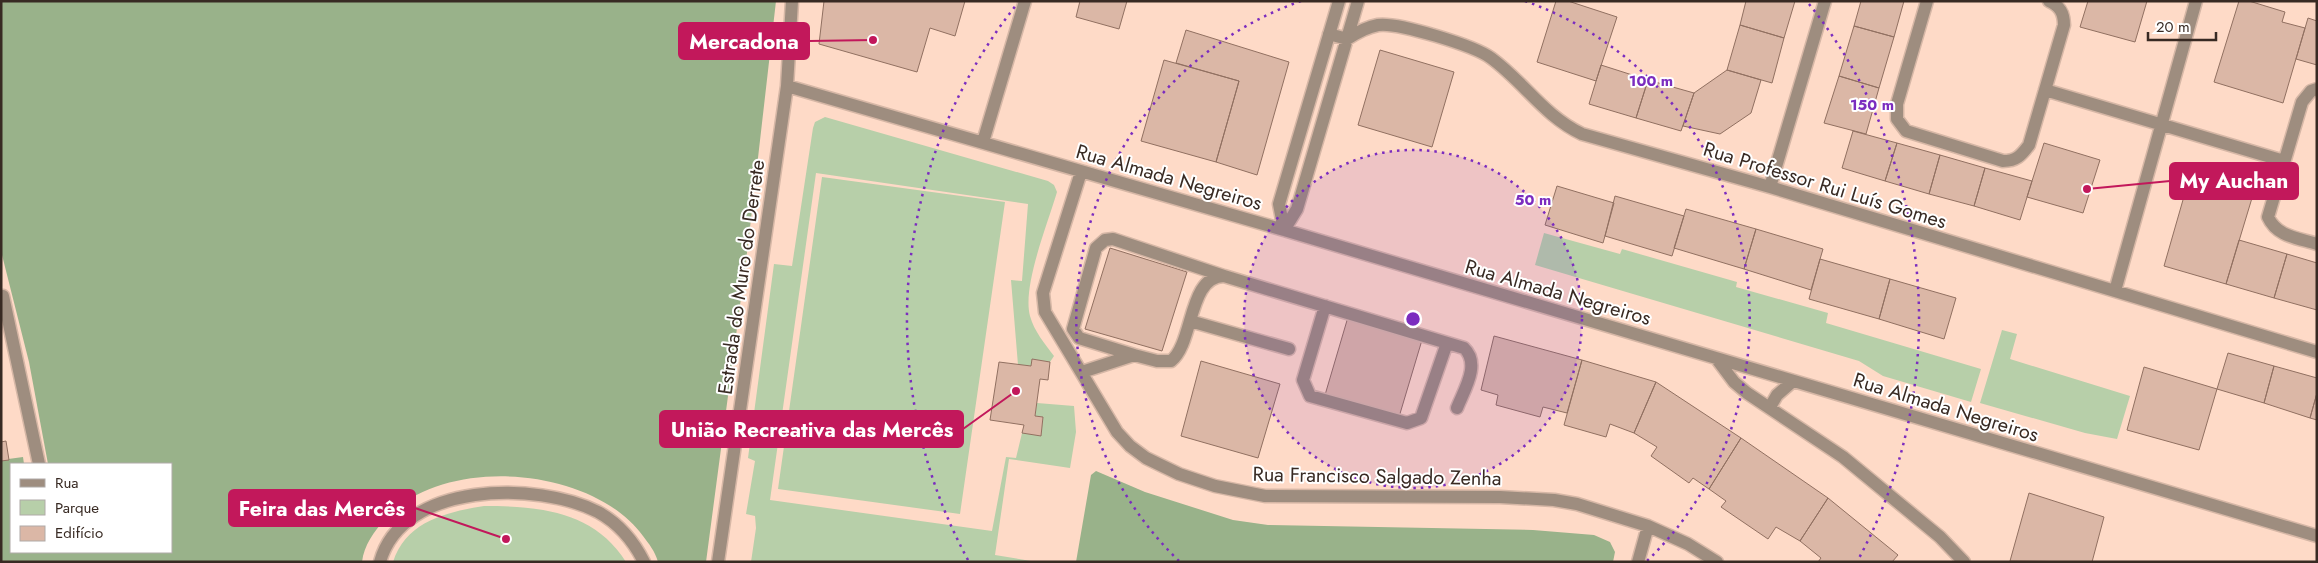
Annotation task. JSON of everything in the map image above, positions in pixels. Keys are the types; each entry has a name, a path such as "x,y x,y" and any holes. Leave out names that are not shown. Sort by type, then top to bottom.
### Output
{"street":[{"name":"Estrada do Muro do Derrete","path":"718,562 787,86 792,1"},
{"path":"983,142 1025,1"},
{"path":"1284,230 1279,204 1339,1"},
{"path":"1284,230 1297,209 1358,1"},
{"path":"1770,187 1825,1"},
{"path":"1927,1 1897,104 1896,119 1906,132 2003,161 2012,161 2021,155 2029,145 2064,25 2064,16 2061,11 2049,1"},
{"path":"2115,292 2196,1"},
{"name":"Rua Professor Rui Luís Gomes","path":"1347,39 1372,26 1390,25 1458,44 1489,57 1546,111 1567,127 1582,134 1770,187 2317,352"},
{"path":"1329,34 1347,39"},
{"name":"Rua Almada Negreiros","path":"787,86 1284,230 2317,536"},
{"path":"2317,89 2311,91 2302,102 2268,217 2272,227 2282,234 2317,244"},
{"path":"2045,90 2284,161"},
{"name":"Rua Francisco Salgado Zenha","path":"1081,172 1043,299 1048,318 1109,419 1130,446 1165,468 1215,486 1265,496 1500,497 1554,500 1578,504 1648,526 1688,544 1718,562"},
{"path":"1224,276 1214,278 1201,290 1180,350 1171,361 1157,361 1079,338 1073,329 1096,248 1105,240 1113,239 1224,276 1464,348 1472,359 1472,366 1457,408"},
{"path":"2,293 39,463"},
{"path":"1325,306 1303,380 1310,396 1408,423 1421,418 1447,343"},
{"path":"1190,321 1289,349"},
{"path":"1082,372 1134,355"},
{"path":"1716,358 1734,382 1843,457 1940,537 1964,562"},
{"path":"1770,407 1777,395 1793,381"},
{"path":"380,562 391,537 407,521 426,509 457,497 532,494 556,497 580,504 600,513 631,540 644,562"},
{"path":"1638,562 1648,526"}],"green space":[{"path":"1,1 776,1 748,245 706,562 658,562 654,551 643,536 620,513 589,495 555,483 517,477 479,477 443,484 411,498 385,519 377,529 367,544 362,562 1,562 1,460 23,457 24,463 10,463 10,553 172,553 172,463 48,463 29,362 1,251"},
{"path":"825,117 1048,181 1054,185 1057,192 1037,254 1028,303 1034,327 1054,356 1050,362 1032,359 1031,366 1018,365 1011,280 1022,281 1028,204 816,173 770,500 992,531 1006,457 1016,458 1022,433 1041,435 1043,417 1035,416 1037,403 1074,406 1076,432 1070,468 1009,459 995,555 1037,562 751,562 756,528 755,516 746,514 755,461 748,458 774,264 792,266 813,128 815,122"},
{"path":"822,177 1005,202 960,514 778,489"},
{"path":"1544,233 1620,254 1622,249 1737,282 1736,287 1828,313 1826,323 1981,369 1971,402 1883,376 1859,361 1535,265"},
{"path":"2002,330 2017,334 2010,359 2130,396 2117,439 2085,433 1980,403"},
{"path":"1096,471 1145,492 1233,520 1268,525 1533,530 1594,535 1610,542 1615,552 1613,562 1076,562 1091,475"},
{"path":"484,506 545,510 582,522 598,532 613,545 626,562 393,562 399,548 418,528 442,516"}],"building":[{"path":"824,1 965,1 955,36 930,28 917,72 819,44"},
{"path":"1080,1 1127,1 1119,29 1076,17"},
{"path":"1556,1 1568,1 1617,17 1596,81 1537,62"},
{"path":"1746,1 1795,1 1784,38 1740,25"},
{"path":"1861,1 1904,1 1894,37 1854,26"},
{"path":"2088,1 2147,1 2135,42 2080,27"},
{"path":"2239,1 2249,1 2285,12 2282,22 2305,28 2283,103 2214,82"},
{"path":"2308,18 2317,21 2317,65 2296,59"},
{"path":"1740,25 1784,38 1772,83 1727,70"},
{"path":"1854,26 1894,37 1879,88 1839,76"},
{"path":"1186,30 1289,62 1257,175 1216,162 1239,81 1176,63"},
{"path":"1380,50 1454,72 1432,147 1358,125"},
{"path":"1164,60 1239,81 1216,162 1141,141"},
{"path":"1601,65 1648,80 1636,118 1589,104"},
{"path":"1727,70 1761,80 1751,113 1720,134 1683,126 1694,93"},
{"path":"1839,76 1879,88 1866,134 1824,123"},
{"path":"1648,80 1694,93 1681,131 1636,118"},
{"path":"1853,131 1897,143 1885,181 1842,168"},
{"path":"1897,143 1940,155 1929,194 1885,181"},
{"path":"2044,143 2100,160 2083,213 2027,197"},
{"path":"1940,155 1985,168 1974,206 1929,194"},
{"path":"1985,168 2032,181 2020,220 1974,206"},
{"path":"2189,179 2252,198 2226,284 2164,266"},
{"path":"1557,186 1614,203 1603,243 1545,225"},
{"path":"1615,196 1684,216 1672,256 1605,236"},
{"path":"1686,209 1756,229 1744,269 1674,248"},
{"path":"1756,229 1823,249 1811,290 1744,269"},
{"path":"2239,240 2287,254 2274,298 2226,284"},
{"path":"1110,248 1187,272 1162,351 1085,329"},
{"path":"2287,254 2317,263 2317,310 2274,298"},
{"path":"1820,259 1890,279 1879,319 1809,299"},
{"path":"1890,279 1956,298 1944,339 1879,319"},
{"path":"1348,317 1422,340 1399,417 1325,395"},
{"path":"1494,336 1582,360 1567,413 1543,407 1540,417 1496,405 1498,395 1481,390"},
{"path":"2228,353 2274,366 2264,403 2217,389"},
{"path":"1032,359 1050,362 1048,380 1040,379 1035,416 1043,417 1041,436 1022,433 1024,425 990,420 999,362 1031,366"},
{"path":"1582,360 1656,382 1634,433 1610,424 1606,437 1564,425"},
{"path":"1201,361 1280,384 1258,458 1181,436"},
{"path":"2274,366 2317,378 2317,393 2310,418 2264,403"},
{"path":"2144,367 2217,389 2199,450 2127,430"},
{"path":"1656,382 1741,438 1709,489 1693,478 1689,483 1651,456 1657,447 1634,433"},
{"path":"2317,393 2317,420 2310,418"},
{"path":"1741,438 1828,498 1800,541 1776,527 1768,539 1721,507 1726,501 1709,489"},
{"path":"6,441 9,460 1,461 1,442"},
{"path":"2029,493 2104,517 2092,562 2010,561"},
{"path":"1828,498 1898,555 1892,562 1818,562 1821,558 1800,541"}],"place":[{"name":"Mercadona","path":"873,40"},
{"name":"My Auchan","path":"2087,189"},
{"name":"União Recreativa das Mercês","path":"1016,391"},
{"name":"Feira das Mercês","path":"506,539"}]}
